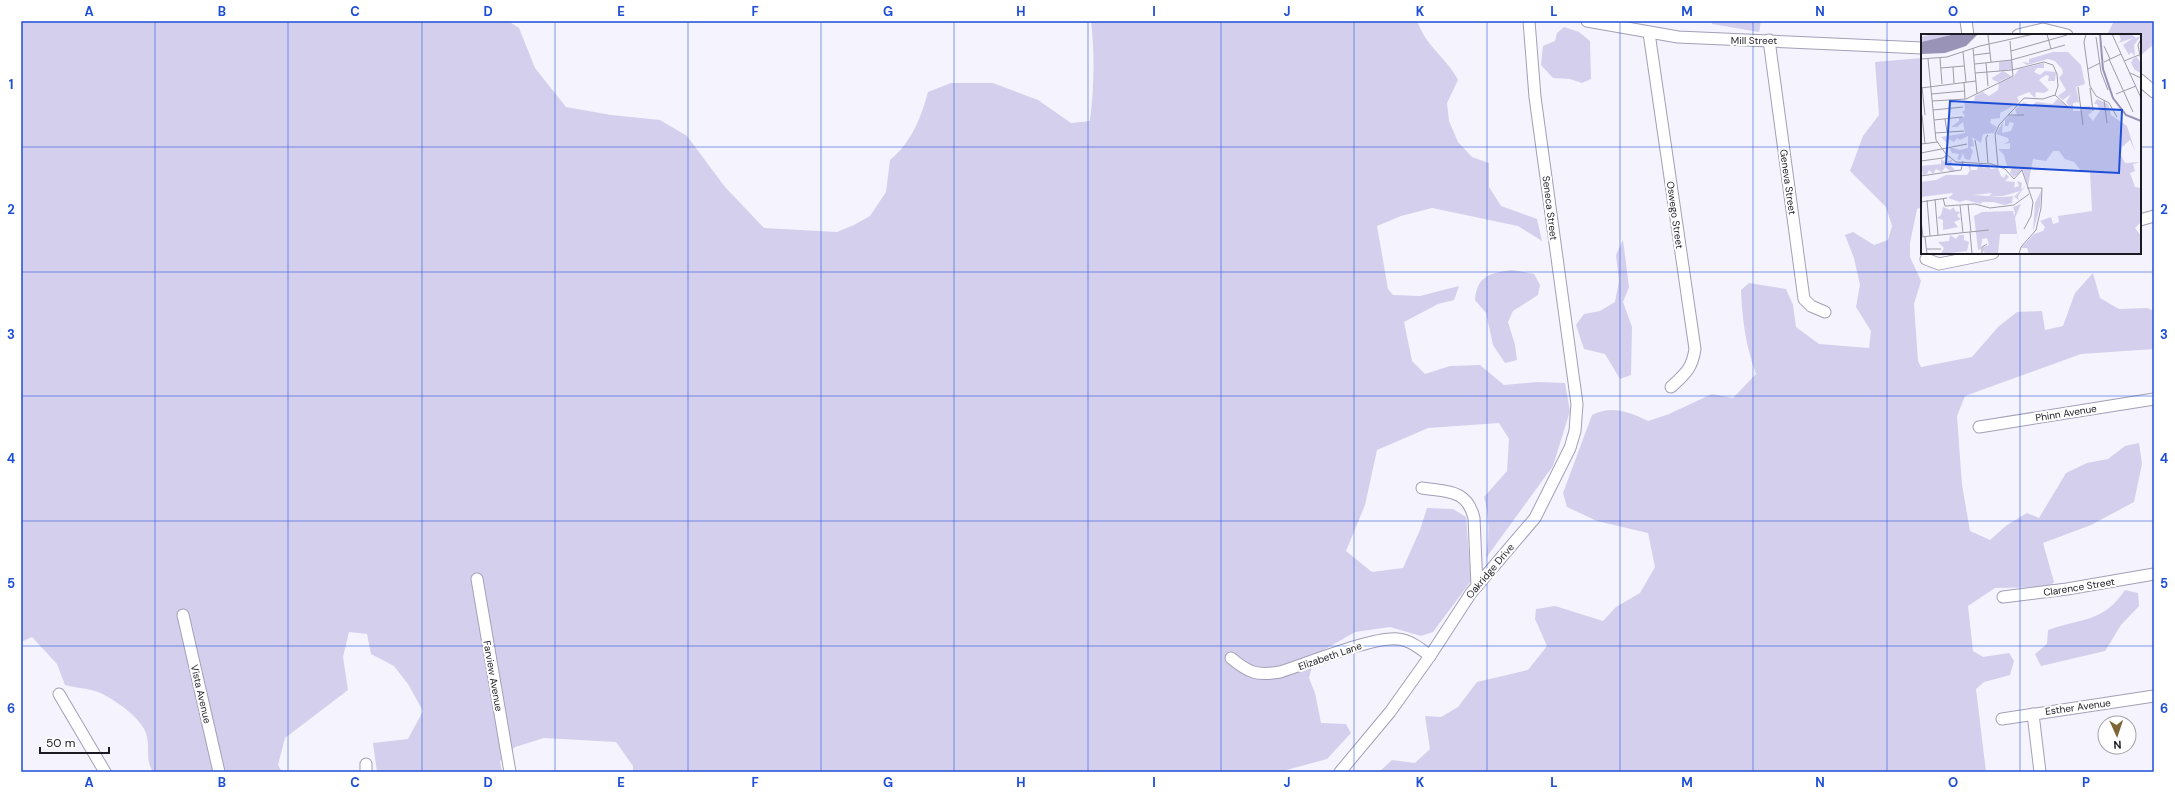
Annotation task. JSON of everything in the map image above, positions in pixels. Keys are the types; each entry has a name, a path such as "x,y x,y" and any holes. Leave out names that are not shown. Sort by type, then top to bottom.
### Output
{"street":[{"name":"Seneca Street","path":"1529,21 1536,97 1575,394"},
{"name":"Mill Street","path":"1587,21 1649,33 1722,40 1769,40 1921,48"},
{"path":"1966,21 1968,34"},
{"path":"2022,34 2043,29 2063,34"},
{"name":"Oswego Street","path":"1649,33 1695,349 1693,363 1686,374 1671,387"},
{"name":"Geneva Street","path":"1769,40 1804,299 1811,306 1825,312"},
{"path":"2141,81 2154,92"},
{"path":"2141,220 2154,216"},
{"path":"1926,259 1939,264 1988,254"},
{"name":"Oakridge Drive","path":"1340,772 1390,712 1430,656 1476,586 1535,518 1570,448 1575,431 1577,404 1575,394"},
{"name":"Phinn Avenue","path":"1979,427 2154,399"},
{"path":"1422,488 1452,492 1464,497 1472,508 1474,518 1476,586"},
{"name":"Clarence Street","path":"2003,597 2068,589 2154,574"},
{"name":"Farview Avenue","path":"477,579 510,772"},
{"name":"Vista Avenue","path":"184,615 219,772"},
{"name":"Elizabeth Lane","path":"1231,658 1245,669 1265,675 1280,672 1369,642 1386,639 1398,639 1408,642 1430,656"},
{"path":"59,694 105,772"},
{"name":"Esther Avenue","path":"2002,719 2154,696"},
{"path":"2033,714 2040,772"}],"shaded area":[{"path":"21,21 508,21 519,28 535,68 566,107 611,115 660,120 687,136 725,187 764,228 837,232 870,216 886,192 890,160 904,146 909,138 922,111 928,92 951,83 993,83 1038,100 1071,123 1090,121 1094,71 1091,21 1417,21 1426,38 1458,80 1447,103 1449,121 1458,142 1472,157 1489,163 1489,187 1501,206 1537,219 1542,241 1518,226 1432,208 1401,216 1377,226 1388,289 1393,295 1420,296 1459,286 1454,300 1438,304 1404,322 1412,361 1425,374 1450,366 1480,365 1504,385 1538,382 1565,383 1570,411 1553,466 1486,558 1488,528 1484,497 1507,471 1509,439 1499,423 1428,428 1377,450 1365,505 1346,551 1372,572 1403,568 1420,530 1427,508 1453,509 1466,517 1471,581 1433,632 1421,636 1390,627 1355,632 1315,655 1309,678 1315,693 1321,723 1346,724 1351,733 1327,759 1279,772 633,772 633,766 616,742 544,738 515,747 500,761 502,772 377,772 373,743 408,739 423,711 408,684 394,666 371,654 367,634 349,632 343,657 348,690 285,738 278,765 282,772 153,772 148,759 148,742 145,730 135,717 120,704 98,692 65,685 57,664 32,637 21,642"},
{"path":"1712,21 1761,21 1759,32 1712,24"},
{"path":"2114,21 2154,21 2154,44 2141,55 2141,34 2108,34"},
{"path":"1564,27 1579,32 1590,41 1591,79 1582,83 1570,79 1553,78 1541,65 1543,46 1555,41 1557,33"},
{"path":"1921,58 1921,207 1917,209 1910,243 1910,257 1921,281 1914,304 1918,361 1921,367 1972,357 1998,327 2017,312 2042,311 2045,330 2063,326 2075,293 2093,273 2100,298 2119,309 2147,308 2154,311 2154,349 2081,354 1965,396 1957,416 1962,485 1970,531 1990,540 2007,525 2027,513 2039,518 2066,473 2087,463 2108,459 2125,446 2139,443 2142,464 2134,502 2091,525 2043,543 2054,582 2049,587 1995,588 1968,606 1973,651 1983,657 2009,653 2014,661 2010,675 1984,682 1976,689 1986,772 1379,772 1392,760 1415,763 1430,749 1425,716 1441,717 1458,707 1477,682 1528,670 1547,646 1535,619 1536,609 1555,606 1603,621 1616,607 1640,593 1655,567 1648,533 1597,521 1567,507 1563,493 1592,415 1607,410 1613,410 1634,415 1648,421 1669,414 1712,394 1733,398 1756,374 1747,343 1741,290 1749,283 1786,289 1793,305 1796,327 1819,344 1869,348 1871,331 1856,307 1860,285 1854,258 1845,235 1853,232 1874,245 1888,240 1892,226 1886,207 1850,171 1863,136 1879,115 1875,62"},
{"path":"1623,240 1629,287 1623,302 1632,327 1631,375 1620,379 1605,354 1584,349 1576,325 1584,314 1600,311 1615,302 1619,281 1616,255"},
{"path":"1512,270 1534,274 1540,285 1538,295 1513,311 1508,322 1515,345 1517,360 1505,363 1493,345 1486,313 1475,300 1476,292 1482,280 1498,272"},
{"path":"2125,590 2138,593 2139,606 2121,625 2105,651 2041,666 2035,654 2047,644 2048,630 2100,614 2117,601"}]}
